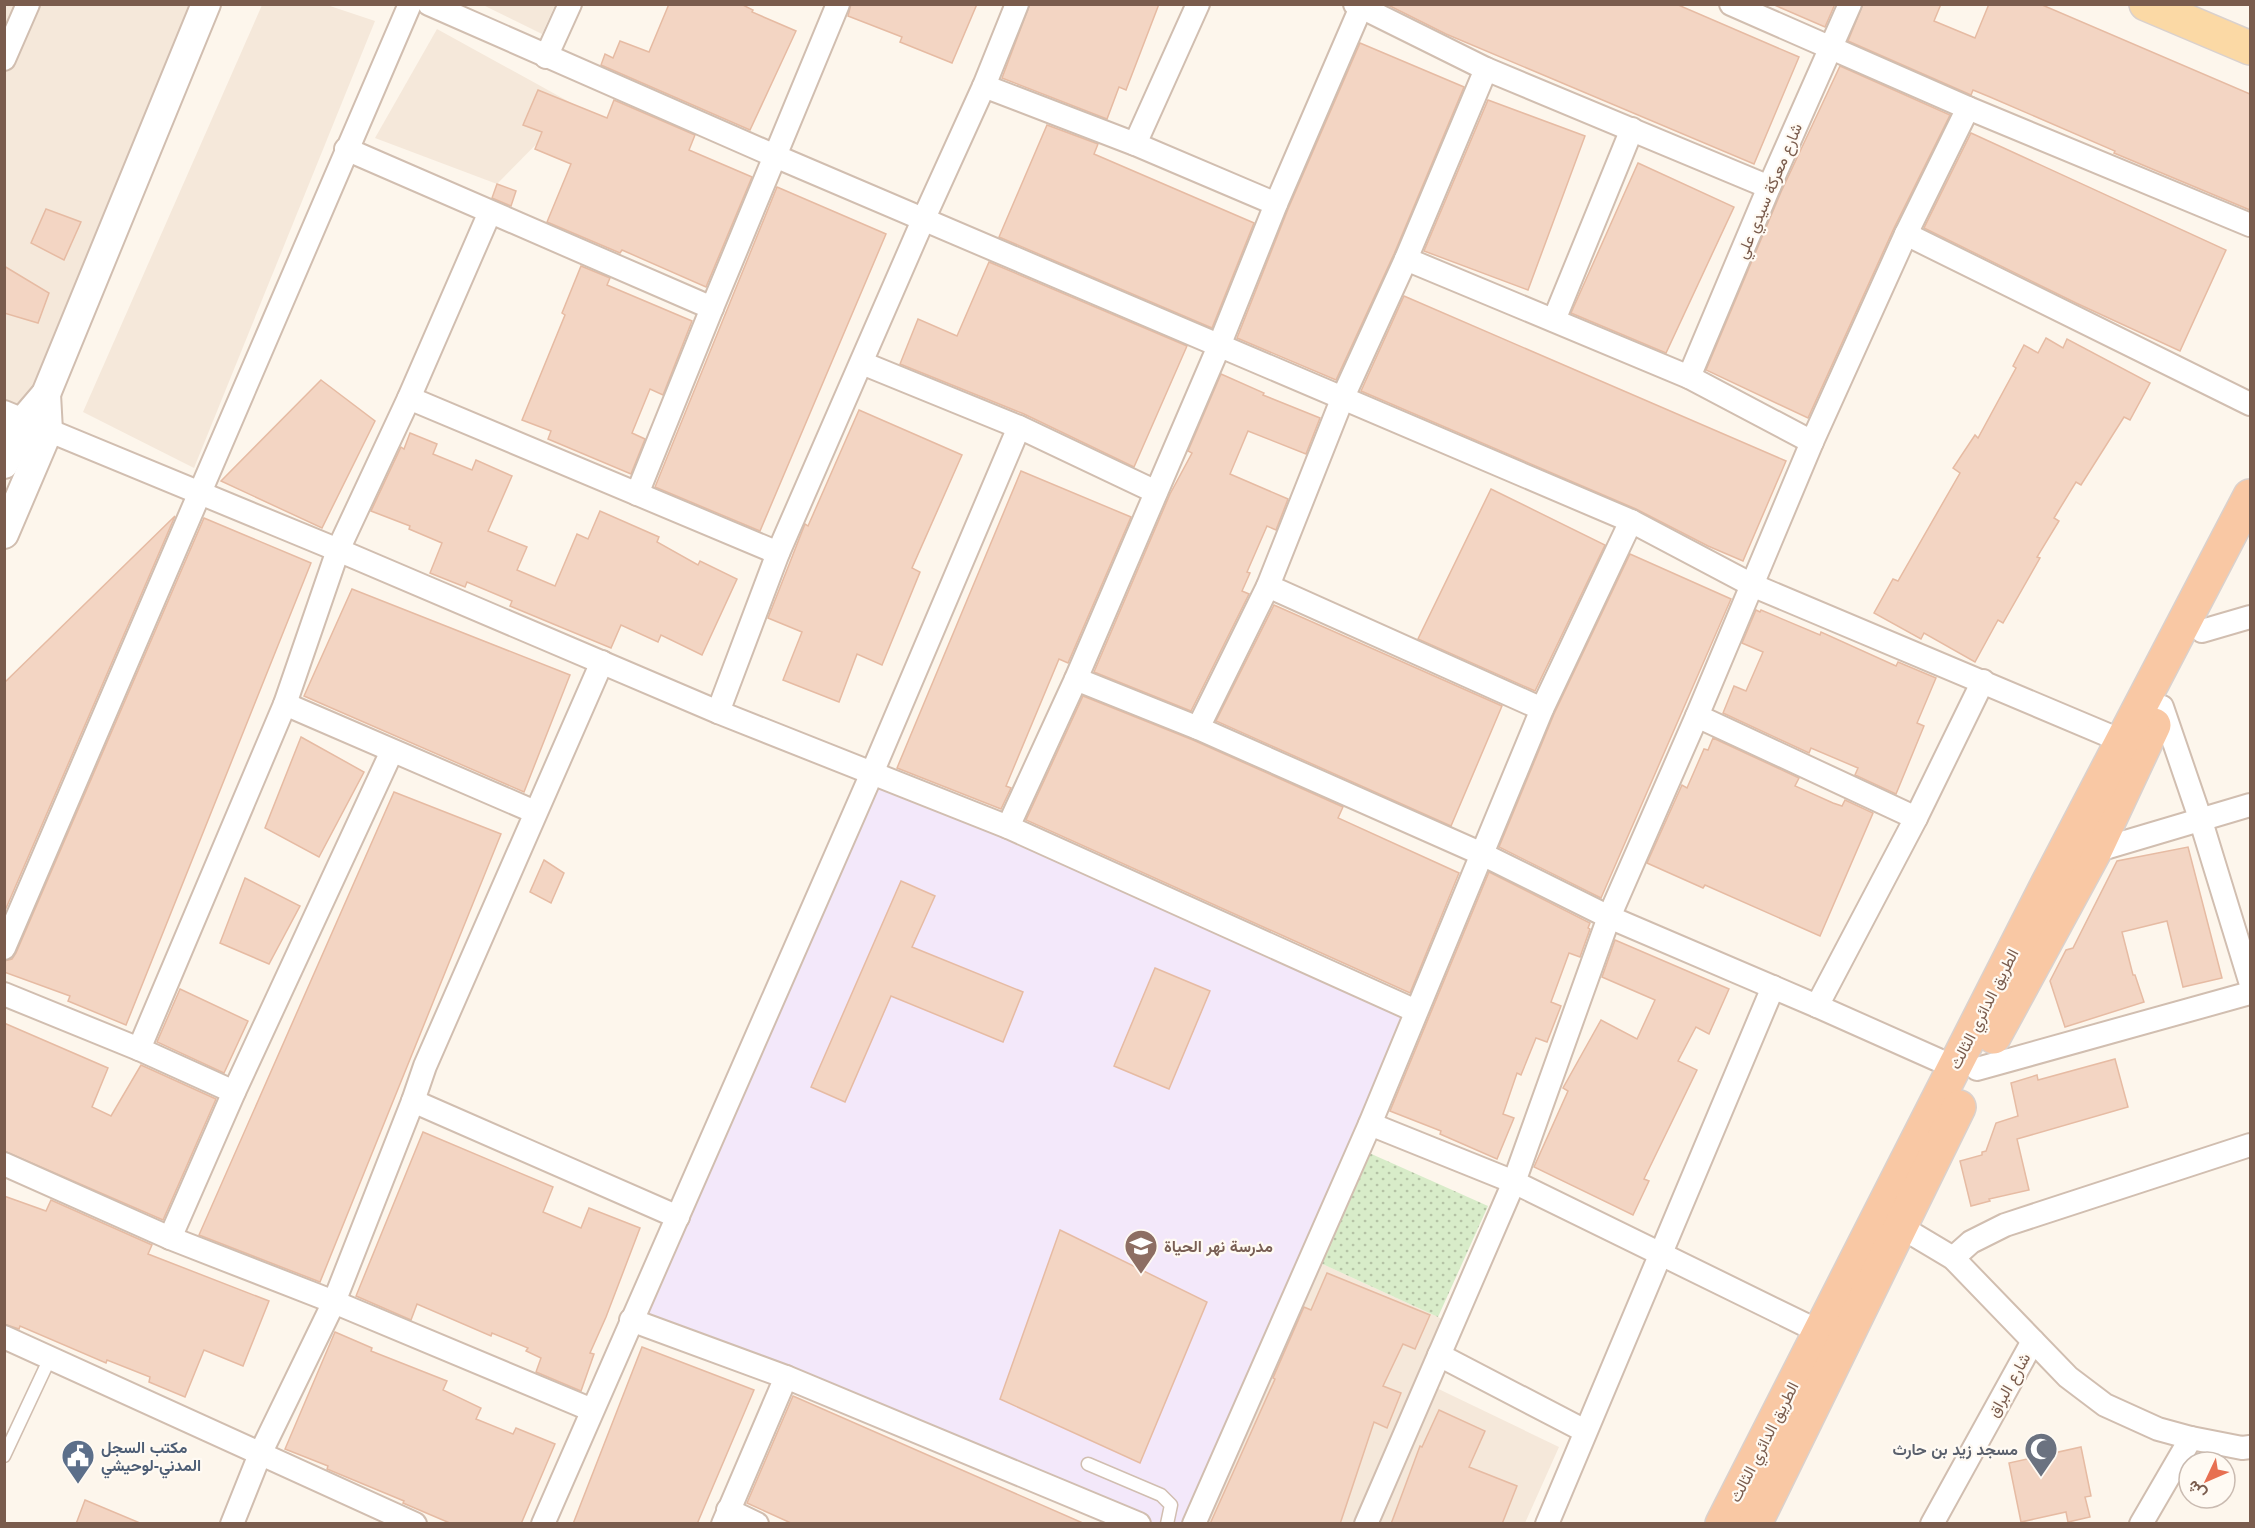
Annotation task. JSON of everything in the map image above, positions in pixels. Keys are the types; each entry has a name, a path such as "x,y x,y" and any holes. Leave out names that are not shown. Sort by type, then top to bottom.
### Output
{"highway":[{"name":"الطريق الدائري الثالث","path":"1755,1524 1901,1227 1966,1068 2122,741 2250,496"},
{"name":"الطريق الدائري الثالث","path":"1722,1524 1820,1332 1966,1068 2095,851 2162,708 2250,538"}],"main road":[{"path":"2146,4 2250,48"}],"street":[{"path":"4,464 25,422 46,394 206,4"},
{"path":"4,948 410,4"},
{"path":"429,4 775,156 1631,521 1752,585 2122,741"},
{"path":"546,57 570,4"},
{"path":"638,494 838,4"},
{"path":"718,712 778,553 984,86 1017,4"},
{"path":"1135,144 1198,4"},
{"path":"1731,4 1968,108 2250,225"},
{"name":"شارع معركة سيدي علي","path":"1689,377 1769,187 1850,4"},
{"path":"4,59 25,5"},
{"path":"1008,827 1076,679 1219,346 1358,6 1486,69 1769,187"},
{"path":"1198,728 1268,586 1343,398 1406,259 1486,69"},
{"path":"984,86 1135,144 1276,204"},
{"path":"1366,1524 1514,1182 1609,917 1697,716 1812,442 1906,234 1968,108"},
{"path":"1554,320 1632,129"},
{"path":"346,149 712,308"},
{"path":"139,1049 285,704 338,550 409,398 490,212"},
{"path":"1906,234 2250,404"},
{"path":"1406,259 1689,377 1812,442"},
{"path":"862,363 1019,427 1156,492"},
{"path":"409,398 778,553"},
{"path":"25,422 338,550 718,712 1008,827 1416,1011"},
{"path":"4,534 25,422"},
{"path":"543,1524 872,773 1019,427"},
{"path":"1194,1524 1370,1124 1542,709 1631,521"},
{"path":"1268,586 1542,709"},
{"path":"2202,631 2250,617"},
{"path":"232,1524 260,1454 334,1302 425,1066 534,812 602,662"},
{"path":"1076,679 1198,728 1482,854 1609,917 1966,1068 2250,993"},
{"path":"1817,1006 1916,818 1983,681"},
{"path":"285,704 534,812"},
{"path":"2162,708 2200,818 2250,981"},
{"path":"1697,716 1916,818"},
{"path":"170,1238 234,1092 392,751"},
{"path":"2095,851 2250,805"},
{"path":"1547,1524 1773,987"},
{"path":"4,994 139,1049 234,1092"},
{"path":"413,1101 678,1217"},
{"path":"1370,1124 1514,1182 1820,1332"},
{"path":"1953,1258 1971,1242 2005,1225 2250,1145"},
{"path":"4,1164 170,1238 334,1302 592,1410"},
{"path":"1901,1227 1953,1258 2068,1377 2105,1406 2158,1429 2191,1438 2250,1448"},
{"path":"631,1320 786,1377 1139,1524"},
{"path":"4,1337 415,1524"},
{"name":"شارع البراق","path":"1939,1521 2033,1341"},
{"path":"1439,1355 1585,1431"},
{"path":"757,1524 725,1517 786,1377"},
{"path":"2141,1524 2191,1438"}],"lane":[{"path":"4,1456 50,1358"},
{"path":"1088,1464 1161,1495 1171,1505 1167,1524"}],"shaded area":[{"path":"5,5 202,5 5,467"},
{"path":"262,5 327,5 375,21 194,468 83,412"},
{"path":"483,5 555,5 542,34"},
{"path":"437,29 575,105 497,184 375,138"},
{"path":"873,778 1412,1013 1188,1523 1153,1523 642,1314"},
{"path":"1318,1262 1449,1322 1424,1382 1559,1447 1525,1523 1194,1524"}],"green space":[{"path":"1367,1152 1488,1206 1438,1317 1318,1262"}],"building":[{"path":"669,4 741,4 753,10 752,12 796,31 750,130 601,65 605,54 613,58 620,41 649,52"},
{"path":"851,4 977,4 952,63 900,42 902,37 848,16"},
{"path":"1030,4 1159,4 1126,90 1119,87 1107,119 1002,78"},
{"path":"1386,4 1676,4 1799,57 1754,164 1446,34"},
{"path":"1772,4 1835,4 1825,27"},
{"path":"1863,4 1941,4 1934,21 1975,38 1989,4 2040,4 2250,94 2250,210 2114,153 2115,151 1990,97 1973,90 1971,95 1848,41"},
{"path":"1360,43 1464,87 1394,254 1336,380 1237,338 1288,209"},
{"path":"1840,66 1950,115 1894,228 1808,418 1706,370 1781,192"},
{"path":"538,90 607,118 614,100 695,135 689,150 752,177 706,287 622,250 620,253 547,222 571,164 535,149 542,132 523,125"},
{"path":"1488,100 1585,136 1528,290 1424,251"},
{"path":"1047,125 1098,144 1094,154 1254,223 1212,328 999,237"},
{"path":"1971,133 2226,250 2180,351 1924,228"},
{"path":"1638,163 1734,207 1666,353 1571,313"},
{"path":"497,184 516,191 511,206 492,198"},
{"path":"777,187 886,234 760,531 655,487"},
{"path":"46,209 81,222 64,260 31,243"},
{"path":"989,262 1187,346 1134,467 1024,414 900,364 918,319 957,336"},
{"path":"4,266 49,293 38,323 4,313"},
{"path":"581,266 610,278 607,285 692,321 663,395 650,389 632,433 645,439 631,474 548,439 551,431 522,420 565,315 562,313"},
{"path":"1404,296 1786,461 1743,561 1708,546 1636,509 1361,391"},
{"path":"2046,338 2063,348 2067,339 2150,383 2130,420 2124,417 2081,485 2076,482 2054,518 2059,521 2037,557 2040,558 2003,623 1998,620 1975,662 1924,633 1921,639 1874,613 1893,579 1898,581 1960,473 1953,468 1975,435 1978,438 2016,368 2013,366 2024,345 2038,353"},
{"path":"1221,374 1264,393 1263,395 1320,418 1306,454 1248,431 1230,474 1288,499 1276,530 1267,526 1247,572 1250,573 1242,591 1249,594 1191,711 1094,672 1170,494 1192,453 1188,451"},
{"path":"321,380 375,421 322,528 221,481"},
{"path":"859,410 962,455 912,568 920,572 882,665 857,654 839,702 783,680 802,632 768,618 805,524 808,526"},
{"path":"410,433 437,444 433,454 472,470 476,460 512,476 488,531 527,547 517,570 555,586 577,534 588,539 600,511 659,537 657,542 698,565 700,561 737,579 702,655 661,635 658,642 621,625 611,648 510,606 512,601 467,582 465,587 430,573 442,543 409,529 410,526 371,511"},
{"path":"1021,471 1131,517 1068,663 1059,659 1006,786 1011,788 1001,809 897,768"},
{"path":"1491,489 1605,545 1535,691 1418,639"},
{"path":"175,516 4,913 4,683"},
{"path":"204,518 311,563 126,1025 68,1001 70,996 4,972 4,961 12,959 16,953"},
{"path":"1630,554 1731,599 1601,898 1499,847 1554,714"},
{"path":"352,589 570,675 524,792 304,696"},
{"path":"1274,605 1502,706 1451,826 1216,721"},
{"path":"1756,610 1760,612 1761,610 1820,635 1821,632 1896,666 1898,662 1936,678 1917,723 1924,726 1896,794 1855,775 1858,768 1811,748 1809,753 1723,713 1734,686 1746,691 1763,652 1742,643"},
{"path":"1083,696 1193,740 1343,807 1338,818 1459,873 1410,993 1026,820"},
{"path":"301,737 364,772 319,857 265,828"},
{"path":"1713,738 1799,778 1795,786 1833,803 1842,806 1845,800 1873,813 1820,936 1705,885 1703,888 1647,863 1682,785 1687,788 1704,749 1708,750"},
{"path":"394,792 501,834 320,1282 199,1235"},
{"path":"2188,847 2222,978 2183,987 2167,921 2122,932 2133,975 2135,975 2144,1002 2065,1027 2050,981 2066,950 2073,948 2117,861"},
{"path":"544,860 564,873 551,903 530,892"},
{"path":"1489,872 1590,923 1580,957 1569,953 1551,1002 1561,1006 1547,1042 1536,1038 1521,1075 1517,1073 1503,1114 1514,1118 1497,1159 1440,1134 1441,1131 1390,1111"},
{"path":"245,878 300,906 269,964 220,943"},
{"path":"901,881 935,896 912,947 1023,992 1003,1042 891,996 845,1102 811,1087"},
{"path":"1615,940 1729,989 1709,1034 1696,1027 1678,1061 1697,1070 1644,1179 1649,1181 1633,1215 1534,1167 1568,1091 1563,1088 1601,1020 1637,1039 1655,1000 1602,977"},
{"path":"1155,968 1210,991 1169,1089 1114,1066"},
{"path":"180,989 248,1021 224,1073 157,1042"},
{"path":"4,1023 108,1068 92,1107 111,1116 141,1065 216,1099 163,1220 4,1151"},
{"path":"2115,1059 2128,1107 2017,1139 2029,1190 1989,1199 1990,1201 1971,1206 1960,1161 1982,1155 1982,1152 1986,1151 1996,1123 2018,1116 2011,1083 2037,1075 2038,1080"},
{"path":"423,1132 553,1187 543,1212 581,1228 589,1208 640,1228 590,1353 594,1354 581,1391 536,1372 541,1358 526,1351 528,1348 492,1333 491,1336 417,1304 411,1320 356,1296"},
{"path":"4,1196 46,1211 51,1200 152,1245 148,1254 269,1301 243,1366 204,1350 185,1397 149,1382 150,1377 107,1360 106,1363 20,1326 19,1329 4,1324"},
{"path":"1060,1230 1207,1302 1140,1463 1000,1399"},
{"path":"1327,1273 1430,1315 1415,1349 1403,1344 1383,1386 1401,1393 1387,1428 1374,1422 1340,1524 1210,1524 1275,1379 1273,1378 1304,1307 1311,1310"},
{"path":"335,1332 372,1348 371,1351 447,1381 443,1390 481,1408 476,1419 513,1434 516,1428 555,1444 521,1524 452,1524 327,1469 328,1466 285,1449"},
{"path":"642,1347 754,1390 697,1524 573,1524"},
{"path":"793,1396 1085,1524 793,1524 747,1503"},
{"path":"1439,1410 1485,1431 1469,1467 1517,1486 1502,1524 1391,1524 1420,1446 1422,1447"},
{"path":"2081,1447 2091,1496 2085,1497 2090,1517 2068,1522 2066,1512 2021,1522 2009,1463"},
{"path":"85,1500 140,1523 140,1524 76,1524"}],"place":[{"name":"مدرسة نهر الحياة","path":"1141,1275"},
{"name":"مسجد زيد بن حارث","path":"2041,1478"},
{"name":"مكتب السجل المدني-لوحيشي","path":"78,1485"}]}
